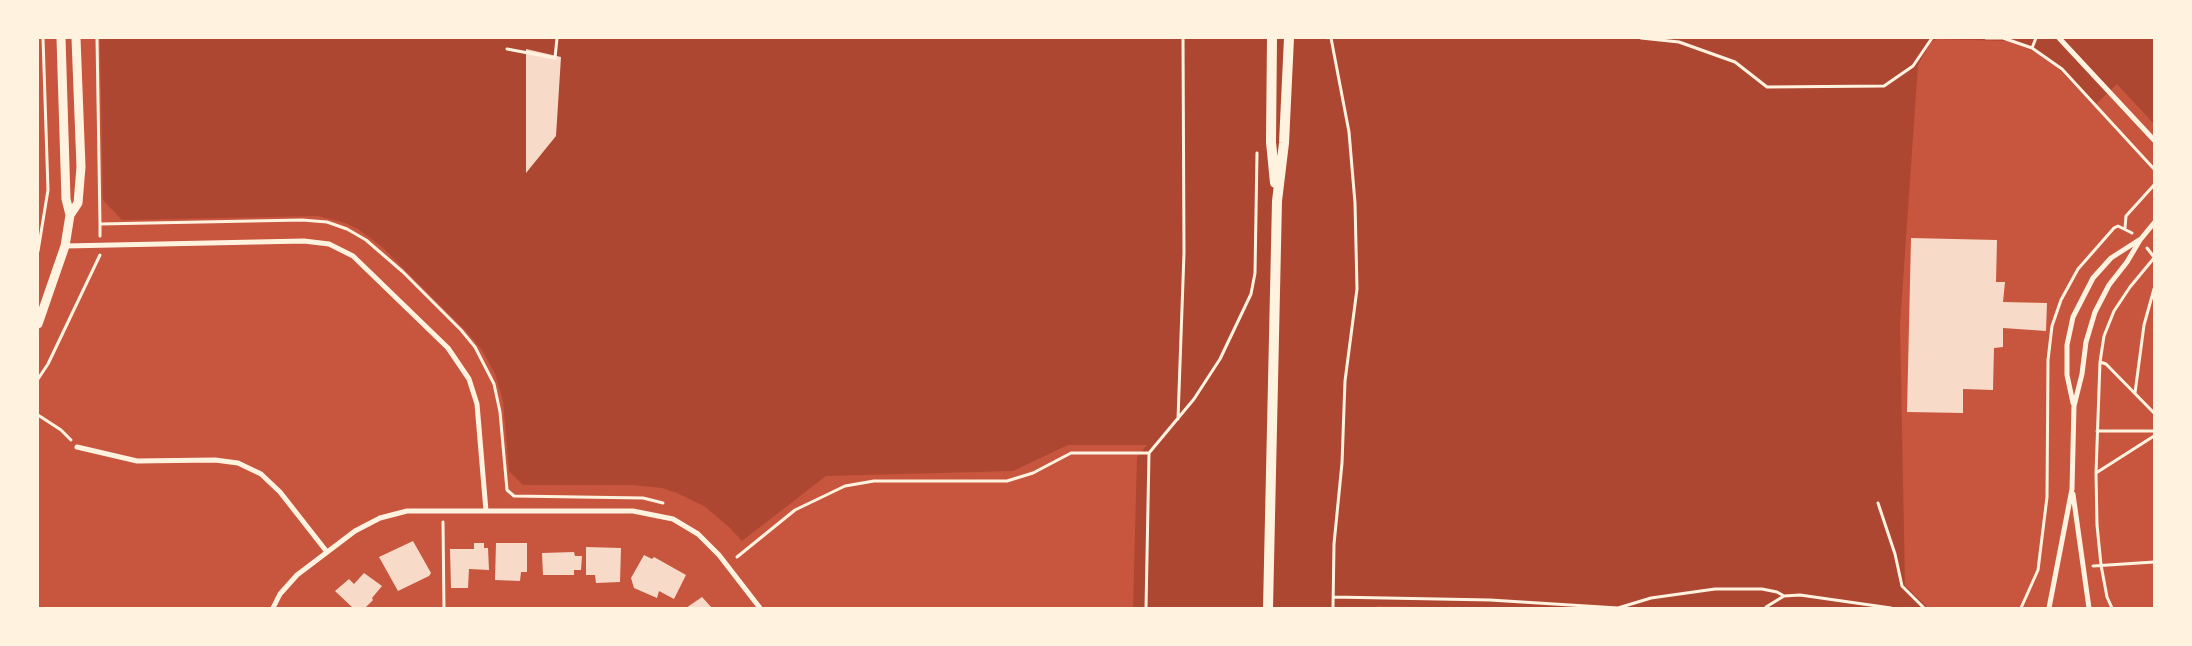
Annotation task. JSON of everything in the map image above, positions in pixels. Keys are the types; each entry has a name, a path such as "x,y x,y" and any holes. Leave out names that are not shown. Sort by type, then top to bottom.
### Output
{"main road":[{"path":"1272,38 1271,142 1277,201"},
{"path":"1268,608 1277,201 1284,142 1289,38"}],"street":[{"path":"38,324 65,246 70,215 66,199 61,38"},
{"path":"70,215 78,203 81,167 76,38"},
{"path":"2059,38 2154,140"},
{"path":"2049,608 2072,489 2074,406 2082,374 2086,342 2095,312 2109,285 2154,223"},
{"path":"2074,406 2067,375 2067,345 2073,316 2093,278 2111,258 2140,240"},
{"path":"65,246 304,241 329,244 353,256 448,348 469,379 477,404 486,511"},
{"path":"77,447 137,461 215,460 238,463 261,474 280,492 327,552"},
{"path":"2072,489 2090,608"},
{"path":"273,608 280,594 297,574 355,531 380,518 407,511 633,511 673,519 698,534 719,554 760,608"}],"path":[{"path":"38,251 48,190 43,38"},
{"path":"97,38 100,224 302,220 328,222 347,229 366,240 403,272 461,330 474,348 494,384 500,412 507,490 514,496 644,498 671,506"},
{"path":"507,49 555,58 557,38"},
{"path":"1178,419 1184,252 1183,38"},
{"path":"1331,38 1349,132 1355,203 1357,289 1345,381 1342,463 1334,544 1333,608"},
{"path":"1641,38 1679,42 1735,62 1767,87 1884,86 1914,66 1932,38"},
{"path":"1986,38 2002,38 2032,48 2062,68 2154,169"},
{"path":"2032,48 2036,38"},
{"path":"1872,80 1872,86"},
{"path":"1146,608 1149,453 1178,419 1220,359 1251,294 1255,274 1257,146"},
{"path":"2125,228 2126,216 2154,185"},
{"path":"38,379 48,364 100,256"},
{"path":"2112,608 2107,597 2101,566 2096,473 2100,362 2104,336 2114,311 2130,286 2154,258"},
{"path":"2135,393 2144,325 2154,289"},
{"path":"2100,362 2106,364 2154,413"},
{"path":"38,415 61,430 77,447"},
{"path":"2097,431 2154,431"},
{"path":"2096,473 2154,436"},
{"path":"737,557 795,510 845,486 874,481 1007,481 1033,473 1071,453 1149,453"},
{"path":"533,496 533,511"},
{"path":"1878,503 1895,554 1902,586 1924,608"},
{"path":"436,522 452,522"},
{"path":"443,522 444,608"},
{"path":"731,550 742,564"},
{"path":"2021,608 2038,570"},
{"path":"1332,597 1490,600 1618,608 1651,598 1715,589 1762,589 1777,592 1784,596"},
{"path":"1766,607 1784,596 1800,595 1892,608"}],"shaded area":[{"path":"100,38 1321,38 1328,40 1329,38 2154,38 2154,124 2117,84 2094,106 2056,66 2033,51 2008,41 1936,39 1931,42 1918,65 1900,325 1905,585 1928,608 1474,608 1377,606 1377,608 1133,608 1137,457 1147,445 1068,445 1013,471 826,476 742,541 704,506 662,488 633,485 523,485 509,471 503,401 495,374 482,350 465,330 382,247 358,229 345,223 318,216 122,220 103,200"}],"building":[{"path":"526,49 561,57 556,136 526,173"},
{"path":"1911,238 1997,240 1996,282 2005,282 2003,302 2047,303 2046,331 2003,328 2003,347 1994,348 1993,390 1963,389 1963,413 1907,412"},
{"path":"413,541 431,573 429,576 398,591 379,557"},
{"path":"474,543 484,543 484,548 488,548 489,570 469,569 468,588 451,588 450,549 474,549"},
{"path":"496,543 527,543 527,572 521,572 520,581 495,580"},
{"path":"586,547 621,548 620,582 596,583 595,575 586,575"},
{"path":"574,552 575,556 582,556 581,570 574,570 574,575 543,575 542,553"},
{"path":"644,555 652,559 654,557 686,575 674,599 659,591 657,598 634,588 631,578"},
{"path":"364,573 382,586 365,608 353,608 335,591 349,579 354,584"},
{"path":"702,597 712,608 686,608"}]}
